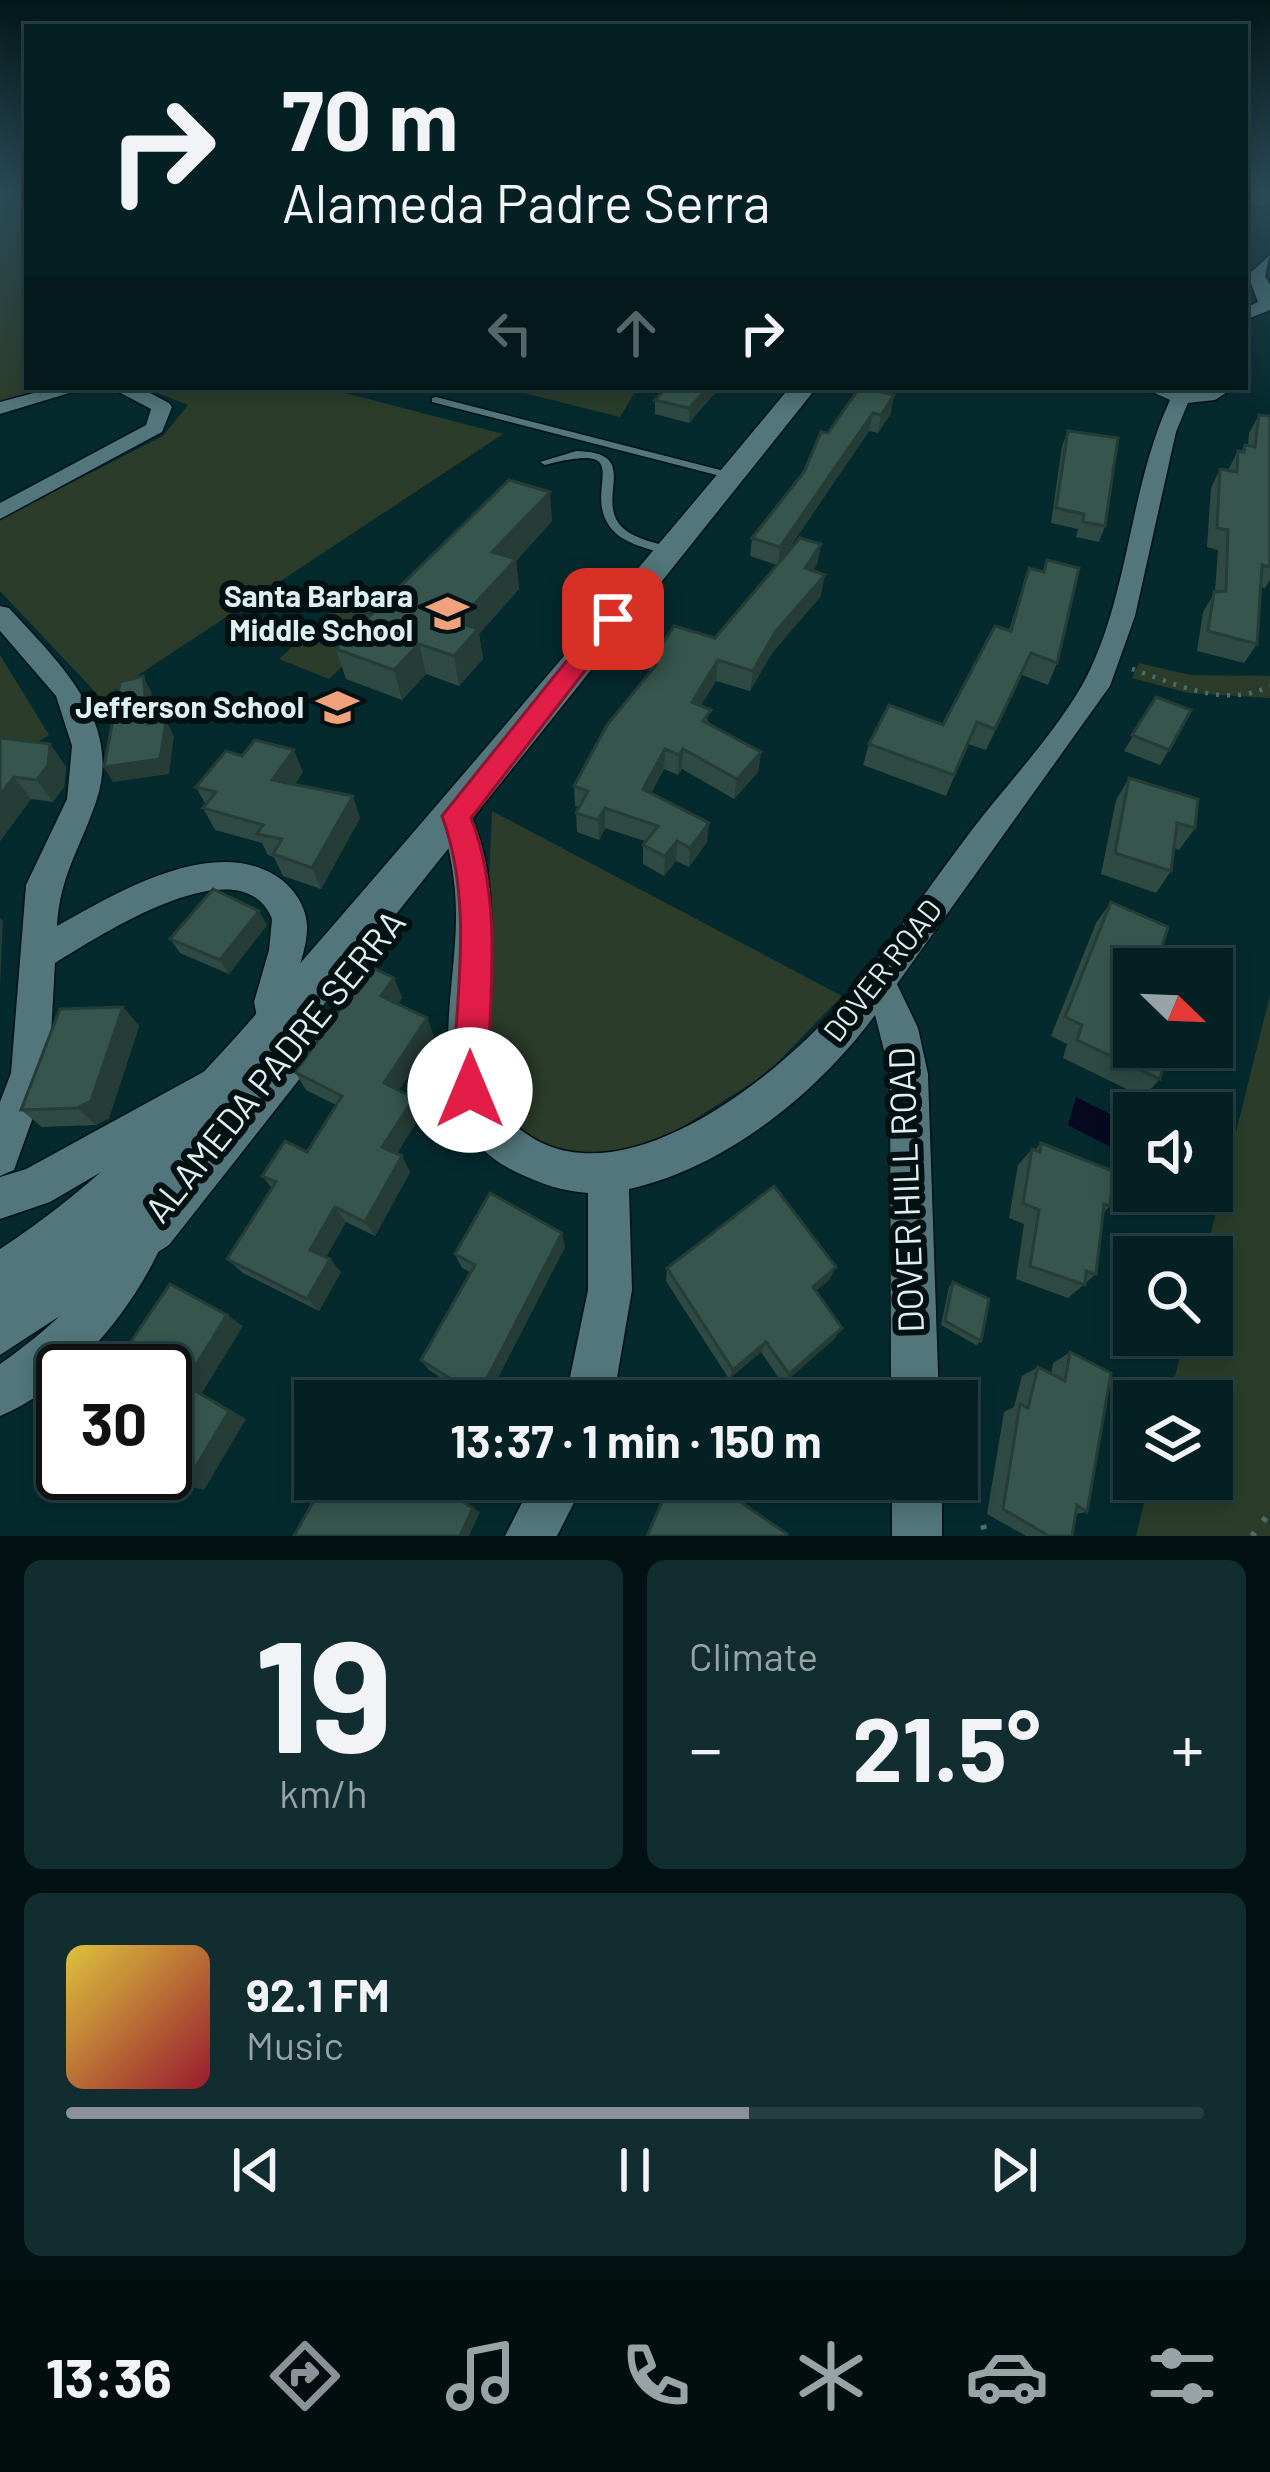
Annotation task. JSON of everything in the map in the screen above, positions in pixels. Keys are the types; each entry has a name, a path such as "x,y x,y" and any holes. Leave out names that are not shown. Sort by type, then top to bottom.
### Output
{"street":[{"path":"1248,314 1266,305 1267,294 1256,275 1265,266"},
{"path":"0,409 69,390"},
{"path":"0,512 155,428 162,407 125,390"},
{"name":"ALAMEDA PADRE SERRA","path":"0,1282 110,1207 229,1085 407,867 456,816 802,390"},
{"name":"ALAMEDA PADRE SERRA","path":"732,476 792,425 823,390"},
{"path":"1166,392 1212,395 1220,390"},
{"name":"DOVER ROAD","path":"456,816 474,877 468,1070 474,1104 496,1135 527,1159 565,1173 608,1176 677,1152 789,1079 830,1043 879,983 1109,661 1166,392"},
{"path":"0,614 69,692 87,746 82,799 43,885 29,1073 0,1156"},
{"name":"ALAMEDA PADRE SERRA","path":"0,1326 150,1226 388,928 435,864 456,816"},
{"path":"37,956 175,886 218,874 249,875 271,887 288,913 289,936 270,1006 275,1030"},
{"name":"DOVER HILL ROAD","path":"879,983 899,1028 909,1074 915,1380"},
{"path":"0,1198 35,1187 195,1094 229,1085"},
{"path":"593,1380 610,1290 608,1176"},
{"path":"0,1393 92,1321 129,1270 150,1226"},
{"path":"530,1536 550,1500"},
{"path":"916,1500 917,1536"}],"lane":[{"path":"436,400 732,476"},
{"path":"545,462 568,454 593,455 608,464 613,475 607,514 615,527 669,550"}],"path":[{"path":"1109,661 1207,692 1249,694 1270,686"},
{"path":"1252,1536 1270,1512"},
{"path":"983,1525 986,1536"}],"green space":[{"path":"0,266 24,266 24,390 58,390 0,403"},
{"path":"150,390 338,390 503,434 102,699 0,591 0,519 163,436 188,405"},
{"path":"512,390 636,390 620,417"},
{"path":"346,598 395,616 329,679 279,659"},
{"path":"0,655 49,735 0,766"},
{"path":"1139,663 1190,675 1270,676 1270,698 1188,693 1132,678"},
{"path":"492,811 842,996 766,1074 652,1146 576,1161 505,1129 481,1079"},
{"path":"1270,995 1270,1536 1136,1536 1145,1500 1233,1500 1233,1380 1174,1380 1180,1356 1233,1356 1233,1236 1210,1236 1216,1212 1233,1212 1233,1144"}],"water":[{"path":"1076,1097 1113,1116 1113,1148 1068,1125"}],"building":[{"path":"664,390 706,390 689,408 655,400"},
{"path":"858,390 894,395 881,415 873,413 780,547 752,538 804,472 821,432 828,433"},
{"path":"1259,415 1270,416 1270,567 1262,565 1257,644 1208,631 1214,592 1226,591 1228,530 1217,528 1220,469 1237,472 1238,451 1244,452 1245,445 1255,447"},
{"path":"1068,431 1118,438 1105,526 1083,522 1084,514 1056,508"},
{"path":"509,480 550,492 492,552 516,559 458,622 478,629 454,656 419,644 394,670 336,649"},
{"path":"800,538 821,544 805,568 825,575 775,632 753,671 718,660 692,702 711,710 703,721 761,752 737,779 683,749 679,755 665,749 643,789 709,823 690,848 677,841 665,856 643,845 658,826 605,808 598,820 576,813 588,791 574,786 607,725 656,665 650,663 674,626 715,638"},
{"path":"1047,560 1079,568 1057,663 1031,653 995,729 977,722 954,775 869,744 889,705 943,725 995,626 1011,631 1029,568 1044,572"},
{"path":"143,676 148,724 166,721 160,759 104,767 120,682"},
{"path":"1156,697 1191,710 1169,750 1132,735"},
{"path":"0,738 50,744 48,765 37,780 14,777 0,795"},
{"path":"255,740 294,750 272,780 353,796 312,868 273,854 282,839 257,834 263,825 203,808 216,792 196,787 226,751 242,756"},
{"path":"1129,778 1198,799 1195,828 1177,823 1171,871 1115,853"},
{"path":"213,889 259,911 220,960 170,939"},
{"path":"1111,902 1168,927 1162,948 1113,948 1113,1057 1077,1040 1082,1025 1065,1017"},
{"path":"371,967 394,978 381,996 427,1018 384,1083 414,1098 382,1147 402,1156 365,1222 335,1207 310,1250 330,1259 307,1299 227,1259 276,1182 262,1176 285,1141 307,1152 342,1096 295,1072"},
{"path":"123,1007 91,1101 77,1108 21,1110 60,1009"},
{"path":"1137,1068 1163,1068 1160,1079"},
{"path":"1041,1143 1113,1171 1096,1274 1086,1271 1085,1285 1030,1266 1039,1210 1023,1203 1032,1149 1040,1152"},
{"path":"774,1186 836,1267 813,1287 842,1328 789,1374 766,1342 733,1370 667,1268"},
{"path":"490,1193 562,1233 486,1380 453,1380 421,1360 475,1265 455,1254"},
{"path":"953,1282 989,1299 981,1341 945,1321"},
{"path":"170,1284 227,1315 192,1371 192,1344 129,1344"},
{"path":"1070,1352 1111,1373 1087,1512 1077,1505 1072,1536 1049,1536 1003,1509 1020,1404 1028,1408 1038,1367 1065,1381"},
{"path":"192,1389 229,1411 192,1473"},
{"path":"314,1500 460,1500 473,1508 460,1536 294,1536"},
{"path":"663,1500 738,1500 787,1534 786,1536 647,1536"}],"place":[{"name":"Santa Barbara Middle School","path":"447,614"},
{"name":"Jefferson School","path":"338,708"}],"route":[{"path":"470,1090 476,899 472,857 456,816 613,619"}]}
